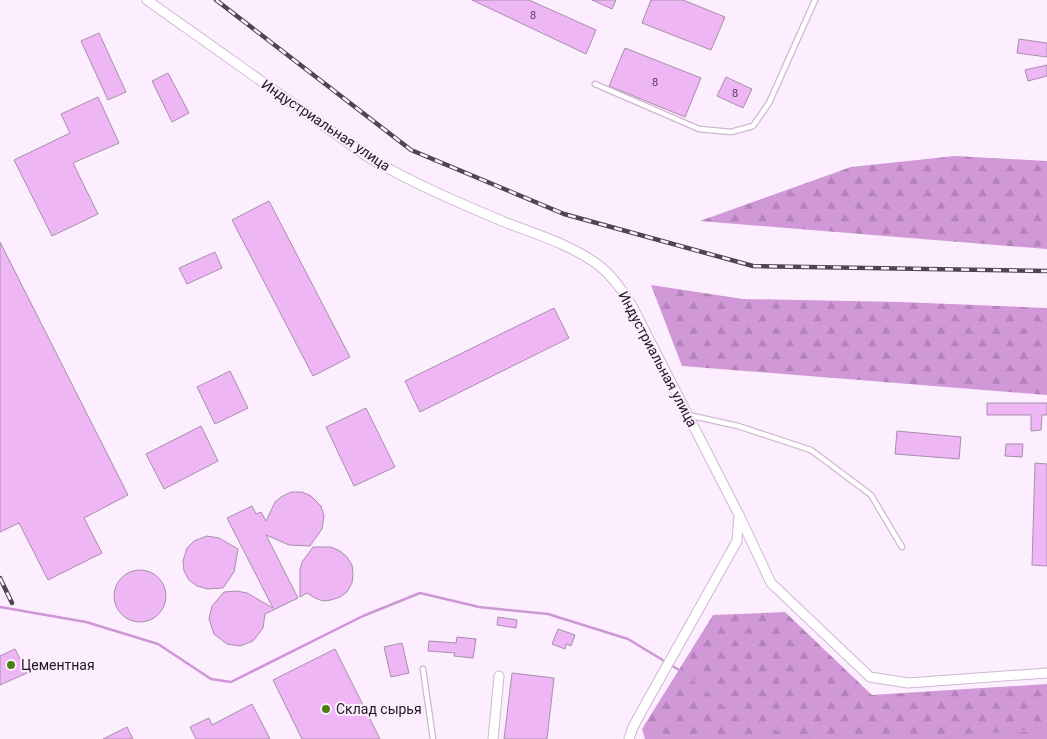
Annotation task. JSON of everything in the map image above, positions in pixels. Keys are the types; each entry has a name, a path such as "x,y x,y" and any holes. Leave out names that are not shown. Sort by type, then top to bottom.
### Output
{"street":[{"name":"Индустриальная улица","path":"147,0 371,158 403,177 454,201 577,252 602,268 615,280 632,306 739,515 771,583 870,677 908,683 1047,673"},
{"path":"629,739 633,727 737,541 739,515"},
{"path":"493,739 499,676"},
{"path":"633,727 636,739"}],"lane":[{"path":"595,84 699,129 730,132 753,126 769,103 815,0"},
{"path":"688,416 738,426 811,450 871,495 902,547"},
{"path":"423,669 433,739"}],"green space":[{"path":"955,156 1047,161 1047,249 700,221 851,167"},
{"path":"651,285 743,299 901,302 1047,308 1047,395 682,366"},
{"path":"785,612 872,695 1047,684 1047,739 645,739 642,729 713,615"}],"building":[{"path":"472,0 529,0 596,30 586,54"},
{"path":"592,0 616,0 612,9"},
{"path":"651,0 683,0 725,17 711,50 642,23"},
{"path":"99,33 126,92 108,100 81,41"},
{"path":"1019,39 1047,43 1047,57 1017,53"},
{"path":"625,48 701,78 685,117 609,86"},
{"path":"1047,65 1047,76 1028,81 1025,70"},
{"path":"168,73 189,113 172,122 152,81"},
{"path":"726,77 752,89 743,108 717,96"},
{"path":"98,97 119,143 73,163 98,214 52,236 14,160 70,133 61,114"},
{"path":"269,201 350,357 313,376 232,220"},
{"path":"0,242 128,495 84,518 102,553 48,580 19,523 0,532"},
{"path":"215,252 222,268 187,284 179,268"},
{"path":"554,308 569,338 420,412 405,381"},
{"path":"230,371 248,408 215,424 197,387"},
{"path":"987,403 1047,403 1047,415 1042,415 1041,430 1031,431 1031,415 987,415"},
{"path":"366,408 395,467 354,486 326,427"},
{"path":"201,426 218,461 164,489 146,454"},
{"path":"897,431 961,437 959,459 895,454"},
{"path":"1006,444 1023,444 1022,457 1005,456"},
{"path":"1035,463 1047,464 1047,566 1032,565"},
{"path":"291,492 302,492 311,496 321,506 324,516 322,529 310,546 289,545 266,535 298,598 265,614 263,628 253,641 240,646 227,644 214,634 209,619 212,606 224,592 237,591 247,593 273,608 227,518 252,506 256,514 261,512 266,521 275,502"},
{"path":"207,536 219,538 238,549 234,572 223,588 208,589 197,586 189,580 184,571 183,561 187,548 194,541"},
{"path":"313,547 331,547 340,551 352,565 352,583 347,592 340,597 323,601 307,593 300,597 300,570 302,562"},
{"path":"140,570 154,574 162,582 166,596 162,610 154,618 140,622 126,618 118,610 114,596 118,582 126,574"},
{"path":"498,617 517,620 516,628 497,625"},
{"path":"558,629 575,635 571,646 566,644 565,649 552,644"},
{"path":"457,637 476,639 473,658 454,656 455,653 428,651 429,641 456,643"},
{"path":"402,643 409,673 391,677 384,647"},
{"name":"Цементная","path":"15,649 27,673 0,685 0,656"},
{"name":"Склад сырья","path":"335,649 380,739 302,739 273,680"},
{"path":"512,673 554,678 547,739 504,739"},
{"path":"252,704 270,739 196,739 190,727 209,718 212,725"},
{"path":"127,727 133,739 103,739"}],"waterway":[{"path":"0,607 86,622 158,644 211,679 231,682 363,616 420,593 479,607 548,614 628,639 689,676 743,720 811,739"},
{"path":"935,739 1047,729"}],"railway":[{"path":"216,0 411,150 564,214 753,266 1047,271"},
{"path":"0,578 12,603"}],"place":[{"name":"Цементная","path":"11,665"},
{"name":"Склад сырья","path":"326,709"}]}
